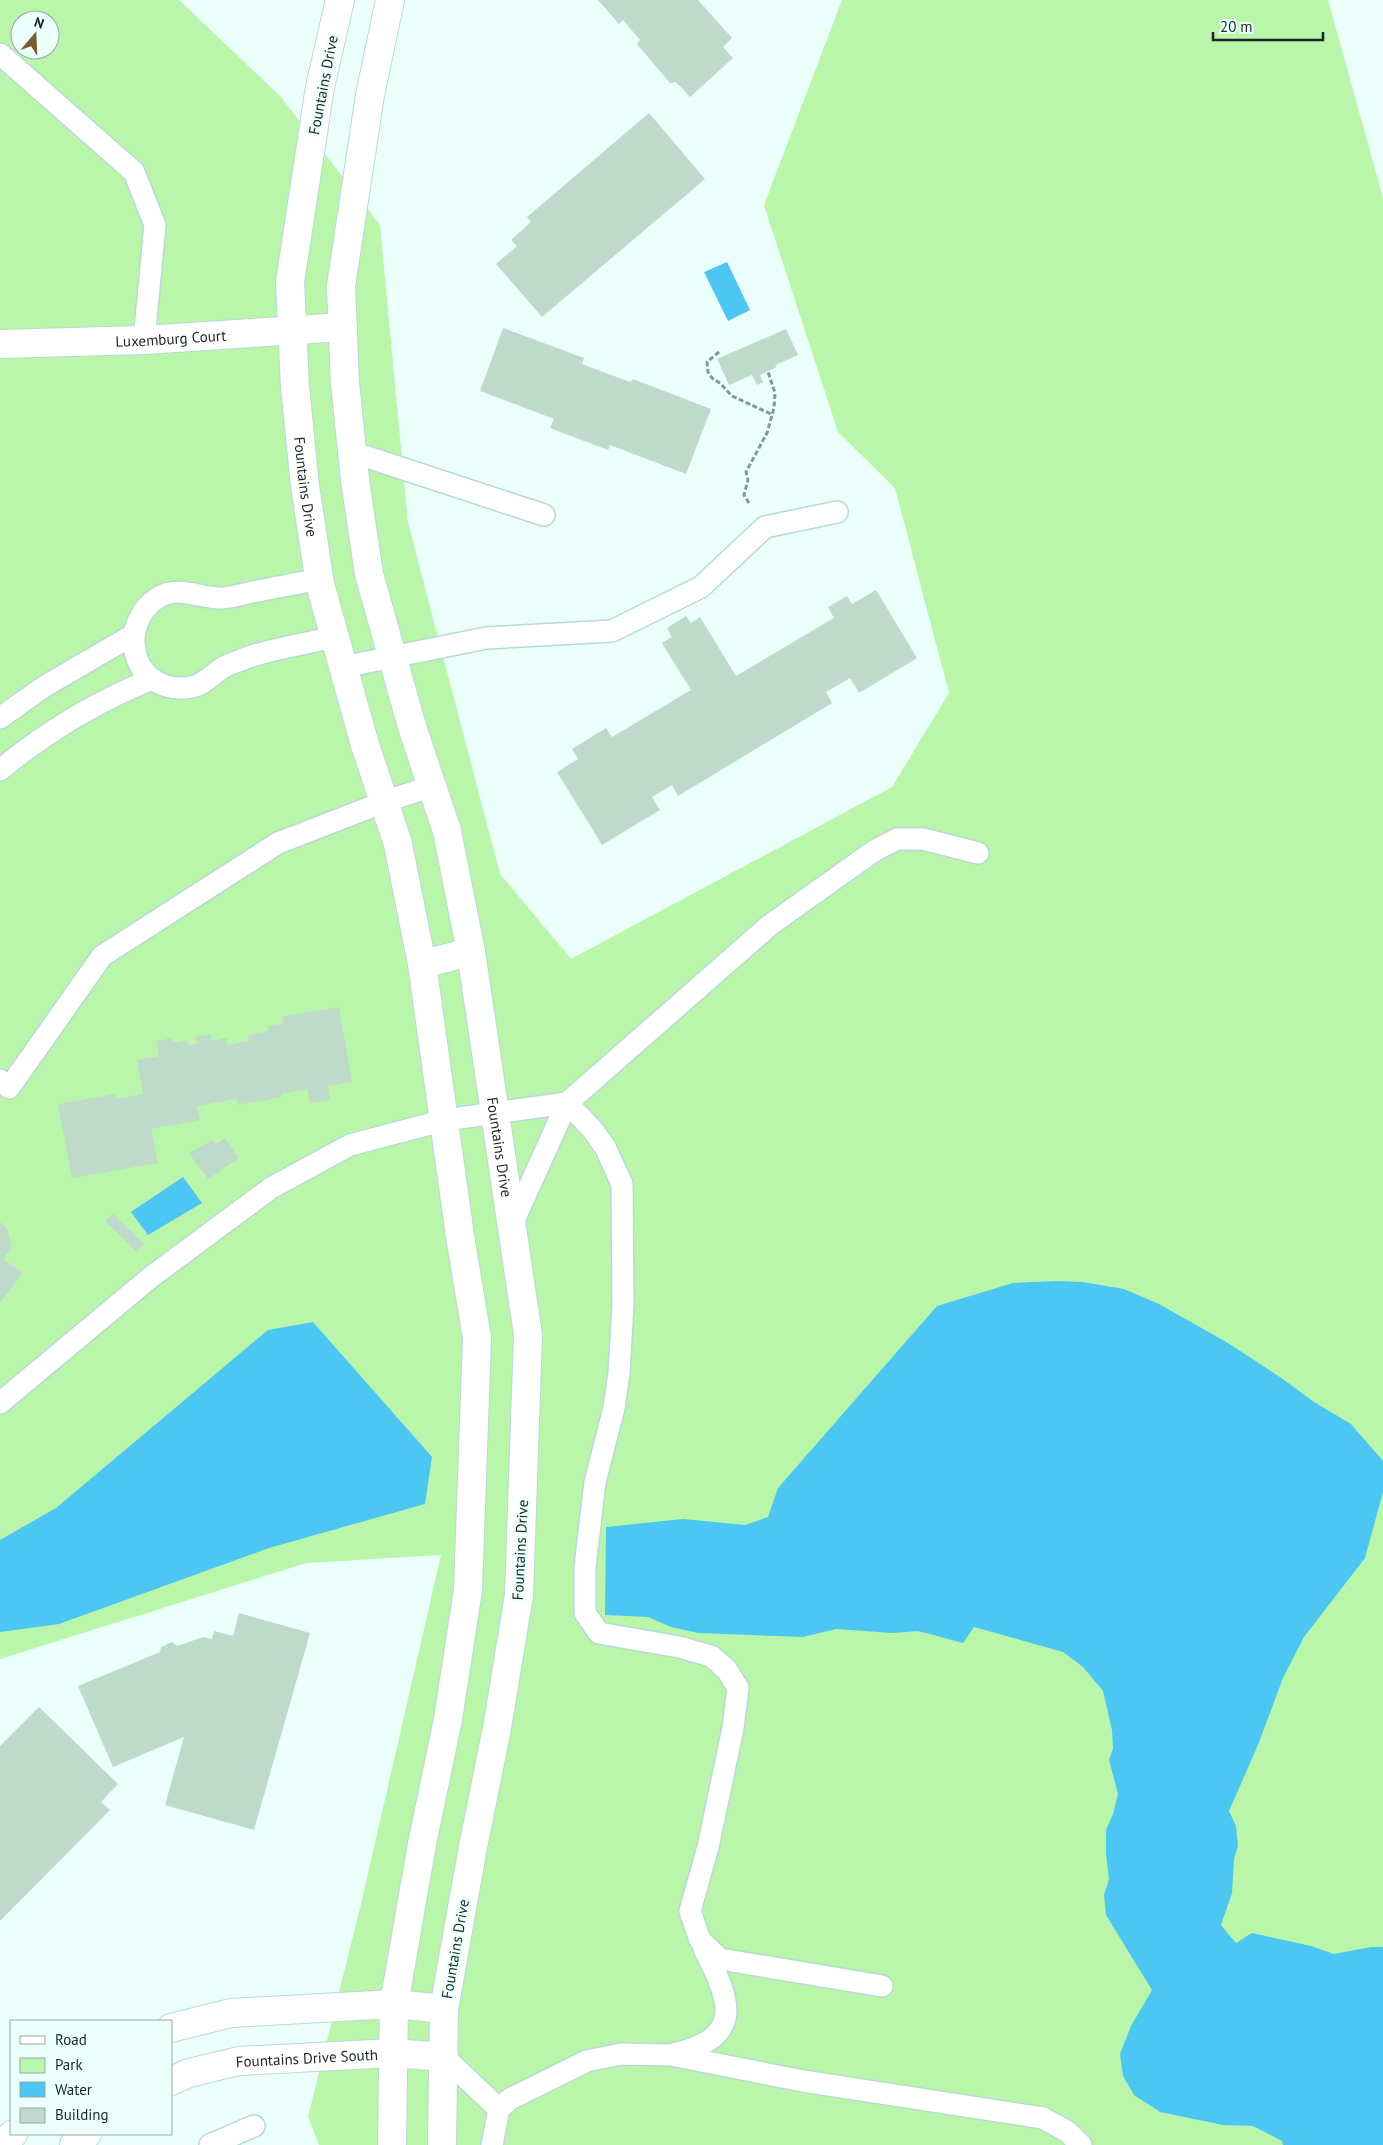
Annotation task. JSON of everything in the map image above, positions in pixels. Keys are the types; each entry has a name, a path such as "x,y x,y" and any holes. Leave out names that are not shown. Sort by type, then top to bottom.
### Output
{"street":[{"name":"Fountains Drive","path":"340,0 320,87 290,282 294,387 305,486 319,579 365,744 398,844 422,964 460,1236 477,1338 468,1590 448,1719 422,1844 394,2004 392,2145"},
{"name":"Fountains Drive","path":"390,0 370,95 341,286 345,383 352,452 369,574 413,730 447,831 477,985 510,1228 528,1335 519,1596 498,1728 472,1852 444,2009 442,2145"},
{"name":"Luxemburg Court","path":"0,344 144,340 343,327"},
{"path":"422,964 471,952"},
{"path":"172,2028 232,2013 394,2004 444,2009"},
{"name":"Fountains Drive South","path":"172,2080 189,2073 239,2061 393,2053 444,2057"},
{"path":"0,2145 12,2135"},
{"path":"74,2145 86,2135"}],"lane":[{"path":"0,54 134,172 155,225 144,340"},
{"path":"352,452 544,514"},
{"path":"343,667 486,638 612,631 702,587 765,527 837,512"},
{"path":"319,579 221,599 178,592 161,596 148,605 138,619 133,635 134,651 141,667 152,679 166,686 181,688 196,686 210,680 224,666 248,657 334,637"},
{"path":"0,718 45,686 133,635"},
{"path":"0,770 23,751 70,718 115,694 152,679"},
{"path":"0,1080 9,1088 102,956 278,843 384,802 432,786"},
{"path":"510,1228 567,1103 770,926 874,851 897,840 923,839 978,853"},
{"path":"0,1402 151,1277 271,1188 350,1145 445,1120 567,1103"},
{"path":"567,1103 592,1129 605,1148 622,1184 623,1305 620,1373 614,1408 595,1482 585,1567 585,1613 599,1634 678,1647 711,1656 727,1670 738,1688 733,1728 708,1847 690,1912 700,1940 722,1984 727,2006 726,2015 716,2033 707,2042 696,2049 672,2055"},
{"path":"700,1940 720,1959 882,1986"},
{"path":"492,2145 499,2109 510,2098 587,2061 621,2054 672,2055 803,2081 1043,2118 1068,2132 1080,2145"},
{"path":"444,2057 499,2109"},
{"path":"210,2145 254,2126"}],"path":[{"path":"718,352 707,362 708,372 712,378 722,384 732,396 771,414"},
{"path":"765,527 744,495 748,480 746,472 767,433 774,408 775,393 768,372"}],"green space":[{"path":"0,0 179,0 280,96 380,225 408,523 500,874 571,959 892,787 949,693 895,488 838,432 764,205 842,0 1328,0 1383,198 1383,2145 319,2145 308,2117 361,1904 441,1555 306,1563 0,1659"}],"water":[{"path":"727,262 750,310 728,321 704,272"},
{"path":"183,1177 202,1203 148,1235 131,1212"},
{"path":"1082,1282 1124,1289 1159,1304 1228,1343 1314,1402 1351,1424 1383,1461 1383,1492 1365,1558 1304,1637 1283,1678 1258,1745 1229,1811 1236,1826 1238,1846 1234,1859 1232,1893 1221,1925 1236,1943 1252,1933 1311,1946 1334,1954 1371,1947 1383,1947 1383,2145 1283,2145 1282,2141 1253,2126 1223,2125 1160,2112 1134,2095 1123,2076 1120,2054 1131,2026 1152,1990 1106,1915 1104,1895 1109,1879 1106,1830 1113,1814 1118,1794 1109,1760 1113,1749 1112,1730 1103,1691 1083,1667 1063,1652 974,1627 963,1643 918,1631 893,1633 836,1629 803,1637 698,1633 671,1627 648,1617 605,1615 606,1527 683,1519 745,1525 768,1517 778,1488 937,1306 1013,1283"},
{"path":"313,1322 432,1457 425,1504 269,1548 59,1624 0,1632 0,1540 56,1508 268,1330"}],"building":[{"path":"598,0 698,0 732,38 723,47 733,58 690,97 676,82 670,83 637,44 640,40 623,20 619,24"},
{"path":"649,113 705,179 542,317 496,264 517,246 511,240 531,222 527,217"},
{"path":"503,328 584,358 582,364 630,382 633,379 711,409 686,474 610,445 608,450 550,428 554,419 480,391"},
{"path":"786,329 798,355 775,365 777,367 760,375 763,382 757,385 752,375 729,385 717,359"},
{"path":"876,590 917,658 859,693 850,678 826,692 832,703 678,796 672,785 652,797 660,810 602,845 557,772 578,759 572,749 606,728 612,737 691,690 662,643 672,637 667,628 686,616 691,623 700,617 736,676 834,618 828,607 847,596 852,604"},
{"path":"339,1007 352,1082 328,1086 330,1100 310,1103 307,1089 282,1094 282,1097 237,1105 236,1099 197,1106 200,1120 151,1129 158,1163 72,1178 58,1104 116,1094 116,1099 143,1094 137,1060 159,1056 156,1041 172,1038 173,1043 187,1040 188,1045 197,1044 196,1037 211,1034 212,1041 226,1038 228,1045 249,1041 248,1035 269,1031 268,1026 283,1024 281,1017"},
{"path":"225,1138 239,1158 208,1179 189,1153 212,1140 216,1144"},
{"path":"113,1214 144,1244 137,1252 105,1221"},
{"path":"0,1222 7,1228 12,1248 3,1259 23,1273 0,1303"},
{"path":"239,1613 310,1633 254,1830 165,1805 184,1737 113,1767 78,1686 160,1652 161,1647 172,1642 177,1646 203,1637 212,1639 214,1631 233,1636"},
{"path":"39,1707 118,1784 101,1802 110,1810 0,1921 0,1746"}]}
